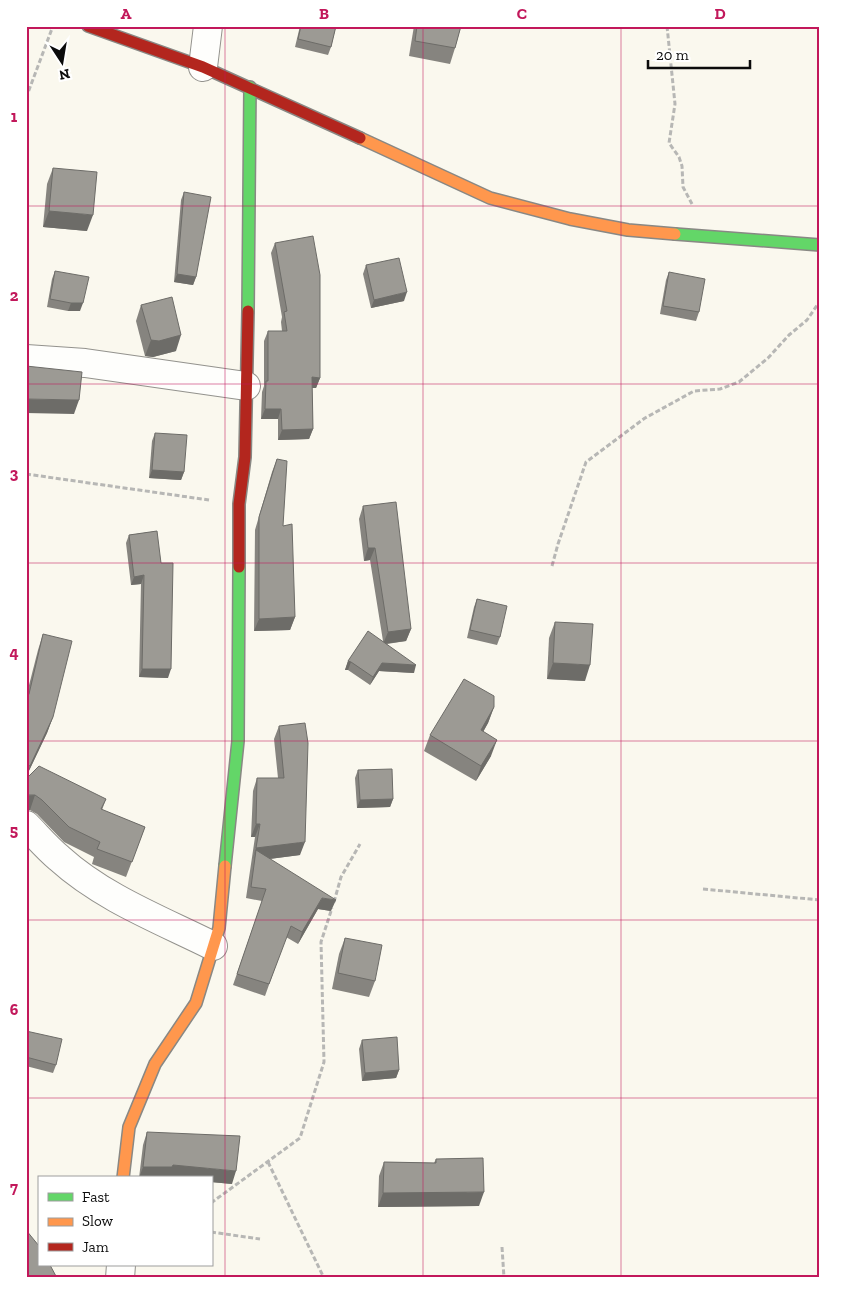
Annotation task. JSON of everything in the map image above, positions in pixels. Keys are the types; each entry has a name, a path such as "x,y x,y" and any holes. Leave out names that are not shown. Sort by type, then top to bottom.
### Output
{"street":[{"path":"88,26 203,67 250,87 490,198 628,230 820,245"},
{"path":"203,67 208,26"},
{"path":"123,1176 129,1127 155,1064 196,1003 219,928 238,741 239,504 244,457 250,238 250,87"},
{"path":"26,359 85,363 246,386"},
{"path":"26,825 60,859 88,880 121,901 213,946"}],"path":[{"path":"26,98 54,26"},
{"path":"667,26 675,104 669,143 679,157 682,166 683,187 710,237"},
{"path":"552,566 586,462 645,418 694,391 720,390 740,382 807,320 820,301"},
{"path":"26,474 239,504"},
{"path":"212,1202 300,1138 324,1062 321,942 341,877 360,844"},
{"path":"703,889 820,900"},
{"path":"268,1162 324,1278"},
{"path":"212,1232 260,1239"},
{"path":"502,1247 504,1278"}],"building":[{"path":"301,26 336,26 331,47 298,39"},
{"path":"417,26 461,26 455,48 415,41"},
{"path":"53,168 97,172 93,215 49,211"},
{"path":"184,192 211,197 196,277 177,274"},
{"path":"313,236 320,275 320,378 312,377 313,429 282,430 281,409 265,409 266,381 268,381 268,331 287,331 284,312 287,311 275,243"},
{"path":"399,258 407,292 374,300 366,265"},
{"path":"55,271 89,277 83,303 50,299"},
{"path":"669,272 705,279 699,312 663,306"},
{"path":"172,297 181,335 159,341 151,340 141,305"},
{"path":"26,366 82,372 79,400 26,399"},
{"path":"155,433 187,435 184,472 152,470"},
{"path":"277,459 287,461 283,526 292,524 295,617 259,619 259,517"},
{"path":"396,502 411,629 388,632 375,548 368,548 363,506"},
{"path":"157,531 161,563 173,563 171,669 142,669 144,575 134,577 129,535"},
{"path":"477,599 507,606 500,637 470,630"},
{"path":"555,622 593,624 590,665 553,663"},
{"path":"368,631 416,665 382,663 373,677 348,661"},
{"path":"43,634 72,641 53,717 30,766 26,764 26,699 29,694"},
{"path":"464,679 494,696 494,707 481,730 497,740 481,766 430,735"},
{"path":"305,723 308,743 305,842 256,848 260,824 256,824 257,778 284,778 279,726"},
{"path":"39,766 106,799 101,809 145,827 132,862 97,849 100,842 69,827 35,795 26,795 26,779"},
{"path":"392,769 393,799 360,800 358,770"},
{"path":"256,850 336,900 322,898 302,932 291,926 269,984 237,974 266,889 251,887"},
{"path":"345,938 382,945 375,981 338,973"},
{"path":"26,1031 62,1039 56,1065 26,1057"},
{"path":"397,1037 399,1070 365,1073 362,1040"},
{"path":"147,1132 240,1136 236,1171 173,1165 172,1167 143,1167"},
{"path":"483,1158 484,1192 383,1193 384,1162 436,1163 436,1159"},
{"path":"26,1230 38,1245 38,1266 51,1266 57,1278 26,1278"}],"traffic: fast":[{"path":"248,311 250,87"},
{"path":"675,234 820,245"},
{"path":"225,866 238,741 239,567"}],"traffic: slow":[{"path":"360,138 490,198 570,219 628,230 675,234"},
{"path":"123,1176 129,1127 155,1064 196,1003 219,928 225,866"}],"traffic: jam":[{"path":"88,26 203,67 360,138"},
{"path":"239,567 239,504 245,457 248,311"}]}
